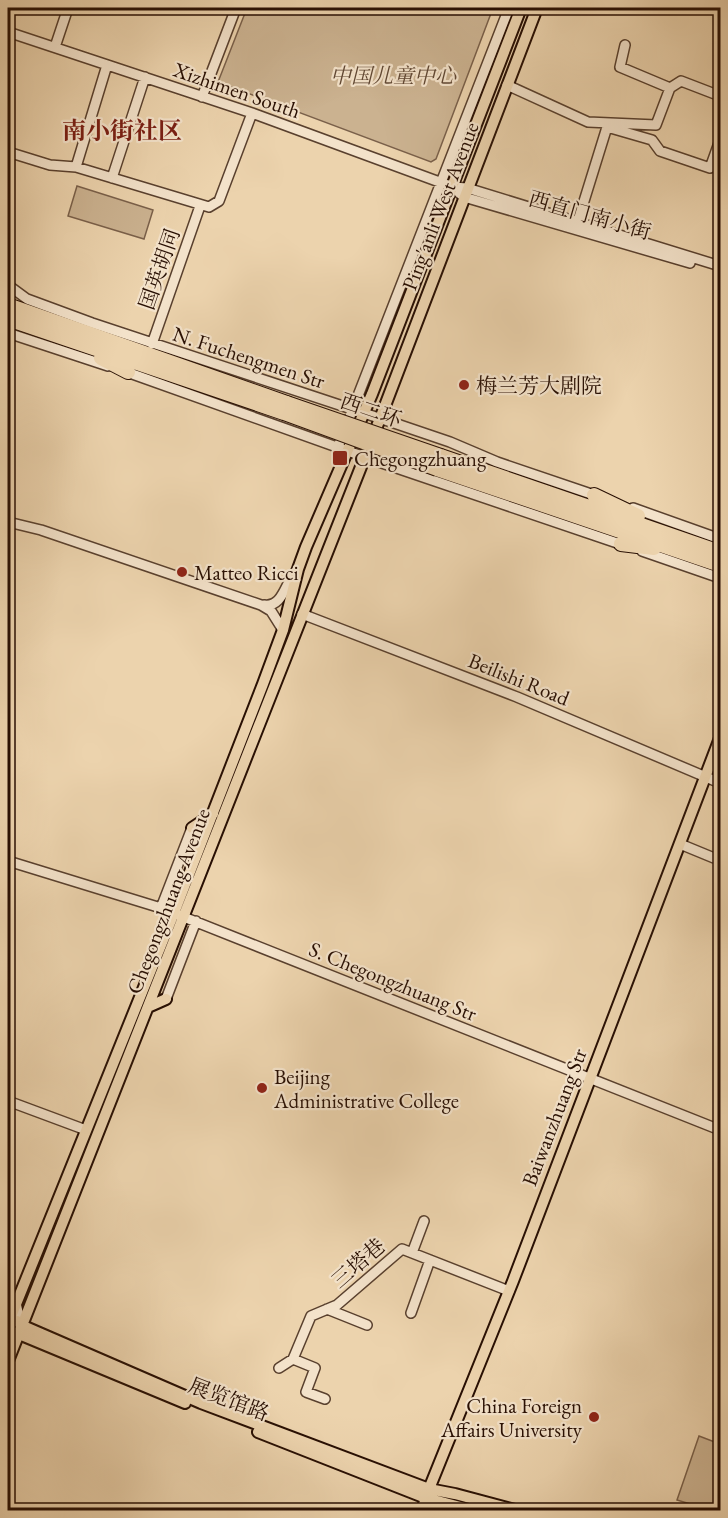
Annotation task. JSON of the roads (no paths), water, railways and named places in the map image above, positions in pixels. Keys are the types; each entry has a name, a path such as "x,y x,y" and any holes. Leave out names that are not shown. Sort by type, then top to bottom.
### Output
{"highway":[{"name":"西二环","path":"8,305 439,463 689,548 720,565"},
{"name":"西二环","path":"8,319 285,408"},
{"path":"62,338 128,372"},
{"path":"594,495 689,548"},
{"path":"621,544 689,548"},
{"name":"西二环","path":"689,548 720,552"}],"main road":[{"name":"Ping'anli West Avenue","path":"343,449 453,187 521,8"},
{"name":"Ping'anli West Avenue","path":"365,456 537,8"},
{"name":"Chegongzhuang Avenue","path":"8,1361 14,1331 148,1007 213,814 283,630 298,569 343,449"},
{"name":"Chegongzhuang Avenue","path":"9,1317 12,1301 179,915 365,456"},
{"name":"Baiwanzhuang Str","path":"422,1510 509,1291 720,738"},
{"path":"192,828 213,814"},
{"path":"148,1007 166,999"},
{"path":"9,1317 14,1331"},
{"name":"展览馆路","path":"14,1331 428,1493"},
{"path":"428,1493 471,1510"},
{"path":"428,1493 455,1494 515,1510"}],"street":[{"path":"55,47 68,8"},
{"path":"202,97 236,8"},
{"path":"358,411 508,8"},
{"name":"Xizhimen South","path":"8,32 252,113 453,187"},
{"path":"625,45 620,67 670,88"},
{"path":"76,167 107,65"},
{"path":"112,178 145,77"},
{"path":"507,85 588,122 656,124 670,88 681,81 720,96"},
{"path":"8,152 50,165 76,167 209,207 219,201 252,113"},
{"path":"720,140 710,168 660,151 652,140 607,127 576,225 720,266"},
{"name":"西直门南小街","path":"453,187 720,272"},
{"name":"国英胡同","path":"152,344 200,206"},
{"name":"N. Fuchengmen Str","path":"8,285 27,299 152,344 450,442 497,462 720,539"},
{"path":"8,333 128,372 720,579"},
{"path":"8,522 261,605 276,604 291,574 298,569"},
{"path":"261,605 271,611 283,630"},
{"name":"Beilishi Road","path":"302,614 517,697 720,783"},
{"path":"160,908 192,828"},
{"path":"680,844 714,858"},
{"name":"S. Chegongzhuang Str","path":"8,862 196,921 720,1130"},
{"path":"166,999 196,921"},
{"path":"8,1101 86,1130"},
{"name":"三塔巷","path":"412,1252 424,1221"},
{"name":"三塔巷","path":"293,1359 311,1316 337,1305 402,1249 509,1291"},
{"path":"411,1313 430,1260"},
{"path":"8,1340 14,1331 12,1301"},
{"name":"三塔巷","path":"327,1309 367,1325"},
{"path":"279,1368 293,1359 315,1368 306,1392 325,1399"}],"place":[{"name":"梅兰芳大剧院","path":"464,385"},
{"name":"Chegongzhuang","path":"340,458"},
{"name":"Matteo Ricci","path":"182,572"},
{"name":"Beijing Administrative College","path":"262,1088"},
{"name":"China Foreign Affairs University","path":"594,1417"}],"district":[{"name":"南小街社区","path":"122,130"}],"park label":[{"name":"中国儿童中心","path":"393,75"}]}
